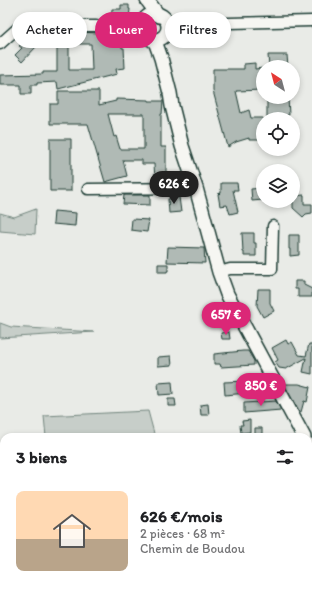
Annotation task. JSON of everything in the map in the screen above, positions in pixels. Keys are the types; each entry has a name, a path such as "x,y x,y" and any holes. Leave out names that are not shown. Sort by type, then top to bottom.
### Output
{"street":[{"path":"146,0 162,17 167,25 157,28"},
{"path":"146,0 146,12"},
{"path":"157,15 165,18"},
{"path":"231,23 312,20"},
{"path":"0,44 20,26 95,26"},
{"path":"157,38 164,47 187,132 196,188 219,272 227,294 302,433"},
{"path":"88,189 196,188"},
{"path":"219,272 230,269 272,269 273,226"}],"shaded area":[{"path":"36,209 35,234 0,231 0,213 14,217"},
{"path":"0,323 11,327 94,332 0,338"},
{"path":"148,411 154,433 46,433 44,416"}],"building":[{"path":"121,5 129,5 130,12 112,12 112,9 121,9"},
{"path":"87,32 95,33 95,48 124,48 125,68 116,69 117,74 58,89 57,82 37,83 37,85 31,85 31,94 21,94 21,85 0,85 0,75 43,74 43,72 57,72 57,48 69,48 69,70 92,70 91,44 87,44"},
{"path":"22,48 35,48 22,62 15,55"},
{"path":"268,55 287,55 287,60 268,60"},
{"path":"255,63 256,90 236,91 241,113 249,110 251,118 256,118 256,140 249,140 249,138 236,142 228,147 213,91 213,69 244,69 244,64"},
{"path":"58,91 99,91 99,105 116,101 116,99 163,101 161,114 161,147 166,147 166,180 155,180 154,164 142,164 142,160 123,160 127,176 105,182 88,124 50,124 50,104 58,104","holes":["108,114 144,114 144,149 120,149 116,136 114,137"]},
{"path":"267,104 288,104 289,112 267,112"},
{"path":"50,139 71,139 71,191 50,191"},
{"path":"221,183 237,183 238,190 233,190 238,212 230,214 227,205 220,206 218,194 221,193"},
{"path":"251,189 256,189 256,201 252,201"},
{"path":"124,195 150,195 150,205 123,204"},
{"path":"300,195 304,195 304,204 312,204 312,213 306,214 303,217 293,208 300,208"},
{"path":"179,197 181,212 169,213 168,199"},
{"path":"54,211 76,213 75,226 53,224"},
{"path":"132,219 149,220 147,232 131,230"},
{"path":"242,233 254,233 256,256 244,256"},
{"path":"289,235 299,235 299,255 290,256"},
{"path":"168,247 204,248 205,263 167,262"},
{"path":"158,264 168,264 168,271 158,272"},
{"path":"295,281 304,281 304,285 312,289 312,297 298,297 298,289 295,289"},
{"path":"258,289 270,289 270,303 274,311 263,317 257,306"},
{"path":"229,332 230,339 222,339 221,333"},
{"path":"286,340 288,344 292,342 299,355 306,356 309,344 312,344 312,374 303,372 306,358 286,369 279,368 275,362 278,360 272,348"},
{"path":"248,351 254,361 254,365 221,367 220,364 214,364 214,354"},
{"path":"171,356 172,365 158,366 158,357"},
{"path":"246,381 247,393 225,395 224,382"},
{"path":"172,382 173,394 159,395 158,383"},
{"path":"284,384 299,384 310,387 307,402 304,401 301,412 299,412"},
{"path":"168,399 175,399 176,406 168,406"},
{"path":"276,401 281,410 244,413 244,403"},
{"path":"208,404 209,415 201,415 200,405"},
{"path":"250,420 250,432 241,433 240,425 243,425 242,421"},
{"path":"255,428 262,428 262,433 255,433"}]}
